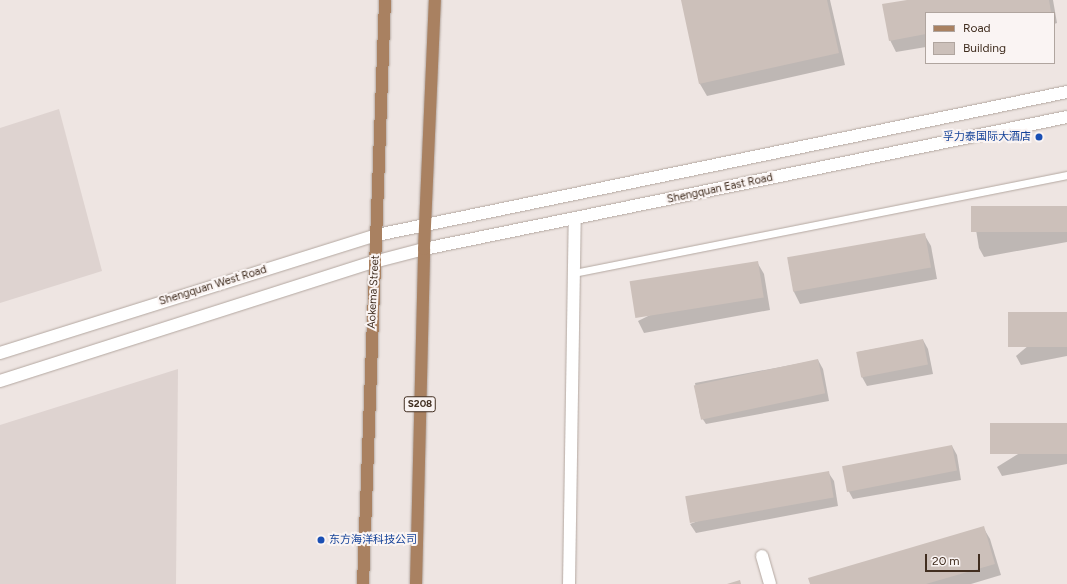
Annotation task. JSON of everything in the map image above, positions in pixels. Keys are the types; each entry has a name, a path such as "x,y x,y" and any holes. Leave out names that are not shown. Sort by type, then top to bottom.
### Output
{"main road":[{"name":"Aokema Street","path":"363,584 385,0"},
{"name":"S208","path":"416,584 424,249 427,224 435,0"}],"street":[{"path":"427,224 1067,92"},
{"name":"Shengquan East Road","path":"374,262 424,249 1067,117"},
{"path":"569,584 575,219"},
{"name":"Shengquan West Road","path":"0,352 377,235 427,224"},
{"path":"0,381 374,262"},
{"path":"762,556 770,584"}],"lane":[{"path":"574,272 1067,175"}],"shaded area":[{"path":"59,109 102,271 0,303 0,128"},
{"path":"178,369 176,584 0,584 0,425"}],"building":[{"path":"681,0 827,0 839,53 699,84"},
{"path":"907,0 1049,0 1051,12 925,12 925,34 889,41 882,4"},
{"path":"971,206 1067,206 1067,232 971,232"},
{"path":"925,233 931,267 793,292 787,257"},
{"path":"758,261 764,298 635,318 630,281"},
{"path":"1008,312 1067,312 1067,347 1008,347"},
{"path":"923,339 928,365 861,377 856,352"},
{"path":"818,359 825,393 701,420 694,385"},
{"path":"990,423 1067,423 1067,454 990,454"},
{"path":"952,445 957,471 847,492 842,466"},
{"path":"829,471 834,498 690,523 685,496"},
{"path":"984,526 995,564 926,584 810,584 808,578"},
{"path":"740,580 741,584 727,584"}],"place":[{"name":"孚力泰国际大酒店","path":"1039,137"},
{"name":"东方海洋科技公司","path":"321,540"}]}
